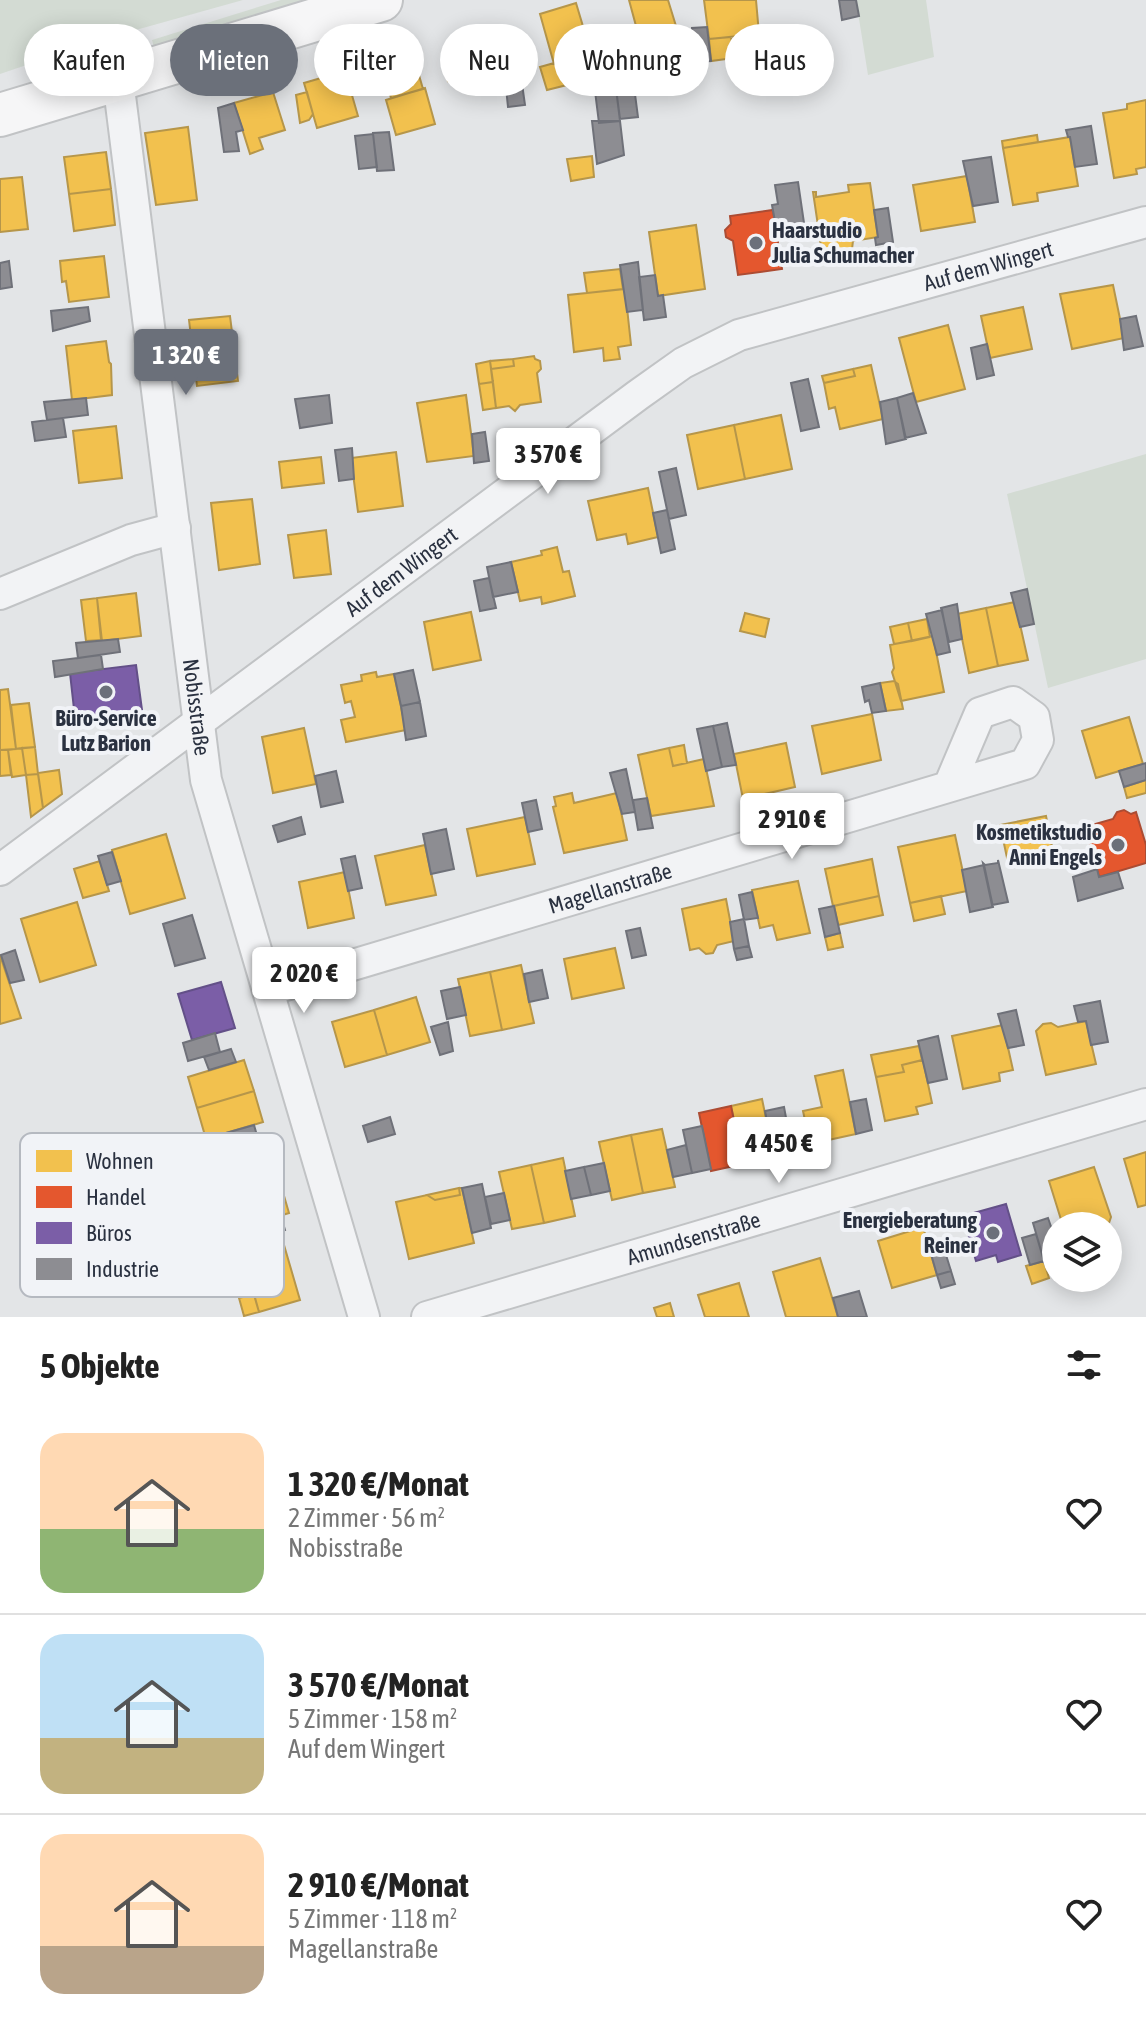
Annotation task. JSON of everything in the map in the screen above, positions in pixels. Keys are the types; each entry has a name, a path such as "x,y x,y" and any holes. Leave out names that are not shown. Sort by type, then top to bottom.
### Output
{"street":[{"path":"154,69 381,0"},
{"path":"0,115 64,96"},
{"name":"Nobisstraße","path":"120,96 206,780 364,1317"},
{"name":"Auf dem Wingert","path":"0,870 638,395 720,342 764,327 1146,222"},
{"path":"0,594 131,540 175,528"},
{"name":"Magellanstraße","path":"269,990 949,786"},
{"name":"Amundsenstraße","path":"427,1317 1146,1104"}],"shaded area":[{"path":"0,0 243,0 154,25 24,24 24,66 0,74"},
{"path":"281,0 323,0 244,24 204,24"},
{"path":"856,0 926,0 934,57 868,75"},
{"path":"170,34 170,46 155,51 154,39"},
{"path":"1146,454 1146,659 1048,688 1007,494"}],"building: Wohnen":[{"path":"629,0 668,0 675,24 635,24"},
{"path":"704,0 756,0 758,24 725,24 725,37 709,39"},
{"path":"576,3 582,24 554,24 554,64 540,14"},
{"path":"725,38 725,59 711,61 709,39"},
{"path":"554,63 554,88 547,90 540,67"},
{"path":"314,80 314,96 352,96 358,116 317,128 304,83"},
{"path":"424,88 435,124 396,135 386,100 399,96 424,96"},
{"path":"307,92 313,114 309,120 300,123 296,96"},
{"path":"259,96 274,96 285,130 259,138 263,149 250,154 234,103"},
{"path":"1146,100 1146,167 1136,169 1137,174 1114,178 1103,113 1127,109 1127,104"},
{"path":"188,127 197,200 156,205 145,133"},
{"path":"1037,135 1038,142 1003,148 1002,141"},
{"path":"1070,137 1078,186 1037,193 1038,201 1013,205 1003,148"},
{"path":"106,152 111,189 69,194 64,157"},
{"path":"592,156 594,177 571,181 567,159"},
{"path":"967,176 975,222 921,231 913,185"},
{"path":"22,177 28,229 0,232 0,179"},
{"path":"870,183 878,237 853,241 852,249 822,253 813,192 816,192 816,197 849,192 848,185"},
{"path":"111,189 115,225 74,231 69,194"},
{"path":"696,225 705,289 658,296 649,232"},
{"path":"104,256 109,297 69,302 66,281 62,282 60,261"},
{"path":"620,269 623,289 587,293 584,273"},
{"path":"1113,285 1124,338 1072,349 1060,294"},
{"path":"625,289 631,345 618,347 620,359 604,361 603,348 574,352 568,295"},
{"path":"1023,307 1032,349 990,358 981,316"},
{"path":"230,316 238,381 197,386 189,320"},
{"path":"948,325 965,389 916,402 899,338"},
{"path":"106,341 111,364 112,395 72,400 66,346"},
{"path":"534,356 540,361 541,369 537,373 541,402 520,405 515,411 509,406 496,408 491,369 514,366 513,359"},
{"path":"513,359 514,366 491,369 490,361"},
{"path":"490,361 493,382 479,384 476,364"},
{"path":"871,365 883,419 840,429 835,407 829,409 824,383 855,376 853,369"},
{"path":"853,369 855,376 824,383 822,376"},
{"path":"493,382 496,408 483,410 479,384"},
{"path":"466,395 474,456 427,462 417,403"},
{"path":"781,415 792,469 745,479 734,425"},
{"path":"734,425 745,479 698,489 687,435"},
{"path":"116,426 122,478 79,483 73,431"},
{"path":"396,452 403,506 358,512 351,458"},
{"path":"321,457 324,483 282,488 279,462"},
{"path":"648,488 658,537 628,544 626,534 597,540 588,501"},
{"path":"252,499 260,564 219,570 211,503"},
{"path":"326,530 331,574 294,578 288,535"},
{"path":"557,547 563,572 569,571 575,596 542,604 541,597 520,601 511,562 542,555 541,551"},
{"path":"136,593 141,636 102,641 97,598"},
{"path":"97,598 101,640 86,641 81,600"},
{"path":"1015,602 1028,660 998,666 986,608"},
{"path":"986,608 998,666 969,673 957,614"},
{"path":"471,612 481,660 433,670 424,622"},
{"path":"745,613 769,619 765,637 740,631"},
{"path":"927,619 930,637 912,641 908,623"},
{"path":"908,623 912,641 894,644 890,627"},
{"path":"933,636 944,692 901,701 892,672 890,645"},
{"path":"376,672 377,677 394,674 406,730 346,742 341,720 355,717 351,701 345,703 341,685 362,681 361,675"},
{"path":"894,681 898,684 903,709 886,711 880,683"},
{"path":"8,689 16,749 0,750 0,690"},
{"path":"29,703 35,747 16,749 11,705"},
{"path":"872,714 881,760 822,774 812,726"},
{"path":"1129,717 1143,764 1096,778 1082,731"},
{"path":"304,728 316,784 273,793 262,737"},
{"path":"786,743 795,787 743,799 734,754"},
{"path":"684,745 687,763 673,766 669,748"},
{"path":"35,747 38,774 26,775 22,748"},
{"path":"22,748 26,775 12,777 8,750"},
{"path":"669,748 673,766 704,759 714,806 651,816 638,755"},
{"path":"0,750 8,750 11,775 0,776"},
{"path":"59,770 62,794 43,808 38,773"},
{"path":"38,774 43,808 31,817 26,775"},
{"path":"1146,780 1146,793 1127,798 1124,787"},
{"path":"572,793 574,803 617,793 627,840 564,853 553,807 556,806 554,797"},
{"path":"1046,816 1054,857 1010,863 1009,867 1000,825"},
{"path":"525,817 535,864 477,876 467,829"},
{"path":"166,834 185,898 130,914 112,850"},
{"path":"955,835 967,891 910,903 898,847"},
{"path":"425,845 436,895 386,905 375,856"},
{"path":"872,859 879,896 833,906 825,869"},
{"path":"100,861 109,891 83,898 74,869"},
{"path":"345,872 354,918 308,928 299,882"},
{"path":"798,881 810,933 777,940 773,925 760,928 752,890"},
{"path":"879,896 883,915 838,925 834,906"},
{"path":"941,896 945,914 914,921 910,903"},
{"path":"726,899 734,941 717,945 713,953 706,954 699,948 690,950 682,909"},
{"path":"77,902 96,965 40,982 21,919"},
{"path":"840,933 843,947 828,950 825,937"},
{"path":"615,948 624,988 572,999 564,959"},
{"path":"0,955 21,1018 0,1024"},
{"path":"521,965 534,1023 502,1030 490,972"},
{"path":"490,972 502,1030 470,1036 458,979"},
{"path":"416,997 430,1042 387,1055 374,1010"},
{"path":"374,1010 387,1055 345,1067 332,1022"},
{"path":"1086,1021 1096,1064 1046,1075 1036,1031 1043,1024 1051,1023 1058,1027"},
{"path":"1003,1025 1013,1070 999,1073 1000,1081 963,1089 952,1036"},
{"path":"919,1046 922,1060 902,1065 904,1072 876,1077 871,1055"},
{"path":"244,1060 254,1091 197,1108 188,1077"},
{"path":"923,1060 932,1103 916,1107 918,1114 885,1121 876,1077 904,1072 902,1065"},
{"path":"843,1070 856,1134 810,1144 803,1111 822,1107 815,1076"},
{"path":"254,1091 263,1122 226,1133 204,1133 197,1108"},
{"path":"762,1099 774,1157 743,1164 731,1106"},
{"path":"662,1129 675,1187 643,1193 631,1135"},
{"path":"631,1135 643,1193 612,1200 599,1142"},
{"path":"1146,1152 1146,1205 1138,1207 1124,1159"},
{"path":"563,1158 575,1216 544,1223 531,1165"},
{"path":"531,1165 544,1223 512,1229 499,1172"},
{"path":"1094,1167 1109,1212 1059,1212 1049,1181"},
{"path":"459,1188 462,1188 474,1243 409,1259 396,1202 427,1195 435,1200 460,1195"},
{"path":"459,1188 460,1195 435,1200 427,1195"},
{"path":"284,1196 289,1213 284,1214"},
{"path":"923,1227 937,1275 892,1288 878,1241"},
{"path":"284,1245 300,1300 259,1312 255,1297 284,1297"},
{"path":"820,1258 838,1317 786,1317 773,1272"},
{"path":"1042,1262 1042,1280 1032,1284 1026,1266"},
{"path":"739,1283 749,1317 705,1317 698,1295"},
{"path":"255,1297 259,1312 244,1316 239,1298"},
{"path":"670,1303 674,1317 657,1317 654,1308"}],"building: Handel":[{"path":"773,210 782,269 738,275 733,241 726,237 725,230 731,224 730,216"},
{"path":"1124,810 1131,814 1136,812 1146,845 1146,863 1099,877 1085,827 1113,819 1117,812"},
{"path":"731,1106 743,1164 711,1171 699,1113"}],"building: Büros":[{"path":"136,665 142,710 75,718 70,673"},
{"path":"221,982 235,1028 192,1040 178,994"},
{"path":"1006,1204 1021,1255 998,1262 996,1255 976,1261 963,1216"}],"building: Industrie":[{"path":"839,0 856,0 859,16 842,20"},
{"path":"507,96 524,96 525,105 508,107"},
{"path":"596,96 617,96 620,121 599,123"},
{"path":"617,96 635,96 638,117 620,119"},
{"path":"234,103 243,130 236,132 239,151 224,152 218,108"},
{"path":"592,121 620,121 624,155 597,164"},
{"path":"1091,126 1097,164 1075,167 1066,130"},
{"path":"389,132 394,170 377,171 373,133"},
{"path":"373,134 377,167 359,169 355,136"},
{"path":"991,157 998,202 973,206 963,161"},
{"path":"798,182 804,223 776,227 772,205 778,204 775,185"},
{"path":"888,208 893,242 876,245 875,238 878,237 874,210"},
{"path":"9,261 12,287 0,289 0,263"},
{"path":"638,262 643,310 627,312 620,265"},
{"path":"655,275 658,296 663,295 666,317 644,320 639,277"},
{"path":"88,307 90,321 53,331 51,311"},
{"path":"1136,316 1143,346 1124,350 1120,319"},
{"path":"987,344 994,375 977,379 971,348"},
{"path":"808,379 819,427 801,431 791,383"},
{"path":"913,393 926,433 905,438 897,398"},
{"path":"329,395 332,423 300,428 295,399"},
{"path":"86,398 88,415 47,420 44,402"},
{"path":"897,398 906,439 886,444 880,402"},
{"path":"63,418 66,437 35,441 32,422"},
{"path":"485,432 489,461 474,463 472,434"},
{"path":"352,448 354,479 339,481 335,450"},
{"path":"676,468 686,515 669,519 659,472"},
{"path":"667,510 675,549 661,553 653,513"},
{"path":"511,562 518,592 493,597 487,567"},
{"path":"489,578 496,608 480,611 474,581"},
{"path":"1027,589 1034,624 1020,627 1011,593"},
{"path":"957,604 962,639 949,642 941,608"},
{"path":"942,610 950,652 937,655 926,614"},
{"path":"118,639 120,652 78,658 76,643"},
{"path":"101,655 103,669 55,677 53,661"},
{"path":"413,670 420,702 401,706 394,674"},
{"path":"880,683 886,711 872,713 869,700 865,702 862,687"},
{"path":"420,702 426,736 406,740 401,706"},
{"path":"727,723 736,765 722,767 713,726"},
{"path":"713,726 722,767 706,771 697,729"},
{"path":"1146,763 1146,780 1124,787 1119,771"},
{"path":"626,769 635,812 622,814 610,773"},
{"path":"336,771 343,802 321,807 315,776"},
{"path":"647,798 653,828 638,830 633,800"},
{"path":"536,800 542,829 528,832 522,803"},
{"path":"301,817 305,834 278,842 273,826"},
{"path":"446,829 454,869 431,874 423,834"},
{"path":"112,852 121,881 107,885 98,856"},
{"path":"355,856 362,888 348,891 341,859"},
{"path":"998,860 1008,902 992,905 983,863 998,863"},
{"path":"984,865 993,907 970,912 962,870"},
{"path":"1097,869 1099,877 1118,872 1123,888 1078,901 1073,877"},
{"path":"752,892 758,918 744,920 739,895"},
{"path":"834,906 840,933 825,937 819,909"},
{"path":"192,915 205,958 175,966 163,924"},
{"path":"744,919 749,946 734,949 730,922"},
{"path":"640,928 646,955 632,958 626,931"},
{"path":"749,946 752,957 737,960 734,949"},
{"path":"15,950 24,980 10,983 1,955"},
{"path":"542,970 548,998 529,1002 524,974"},
{"path":"460,987 466,1015 447,1019 441,991"},
{"path":"1100,1001 1108,1042 1091,1045 1086,1021 1078,1022 1074,1006"},
{"path":"1016,1010 1024,1045 1008,1048 998,1014"},
{"path":"448,1022 453,1051 440,1055 431,1027"},
{"path":"215,1033 220,1052 188,1061 183,1043"},
{"path":"938,1036 947,1079 928,1083 918,1041"},
{"path":"231,1049 236,1062 209,1070 204,1057"},
{"path":"866,1099 872,1130 856,1134 850,1102"},
{"path":"784,1107 787,1123 768,1127 765,1111"},
{"path":"390,1117 395,1134 368,1142 363,1126"},
{"path":"787,1123 792,1149 774,1153 768,1127"},
{"path":"254,1125 256,1133 226,1133"},
{"path":"702,1126 711,1169 692,1173 683,1130"},
{"path":"686,1145 692,1173 673,1177 667,1150"},
{"path":"604,1163 610,1191 591,1195 584,1167"},
{"path":"584,1167 591,1195 571,1199 565,1171"},
{"path":"482,1184 491,1228 472,1233 462,1188"},
{"path":"504,1193 510,1220 491,1224 485,1197"},
{"path":"1042,1220 1042,1254 1033,1223"},
{"path":"1036,1234 1042,1262 1030,1265 1022,1238"},
{"path":"942,1242 951,1271 937,1275 929,1247"},
{"path":"951,1271 955,1284 941,1288 937,1275"},
{"path":"859,1291 867,1317 838,1317 833,1298"}],"place":[{"name":"Haarstudio Julia Schumacher","path":"756,243"},
{"name":"Büro-Service Lutz Barion","path":"106,692"},
{"name":"Kosmetikstudio Anni Engels","path":"1118,845"},
{"name":"Energieberatung Reiner","path":"993,1233"}]}
